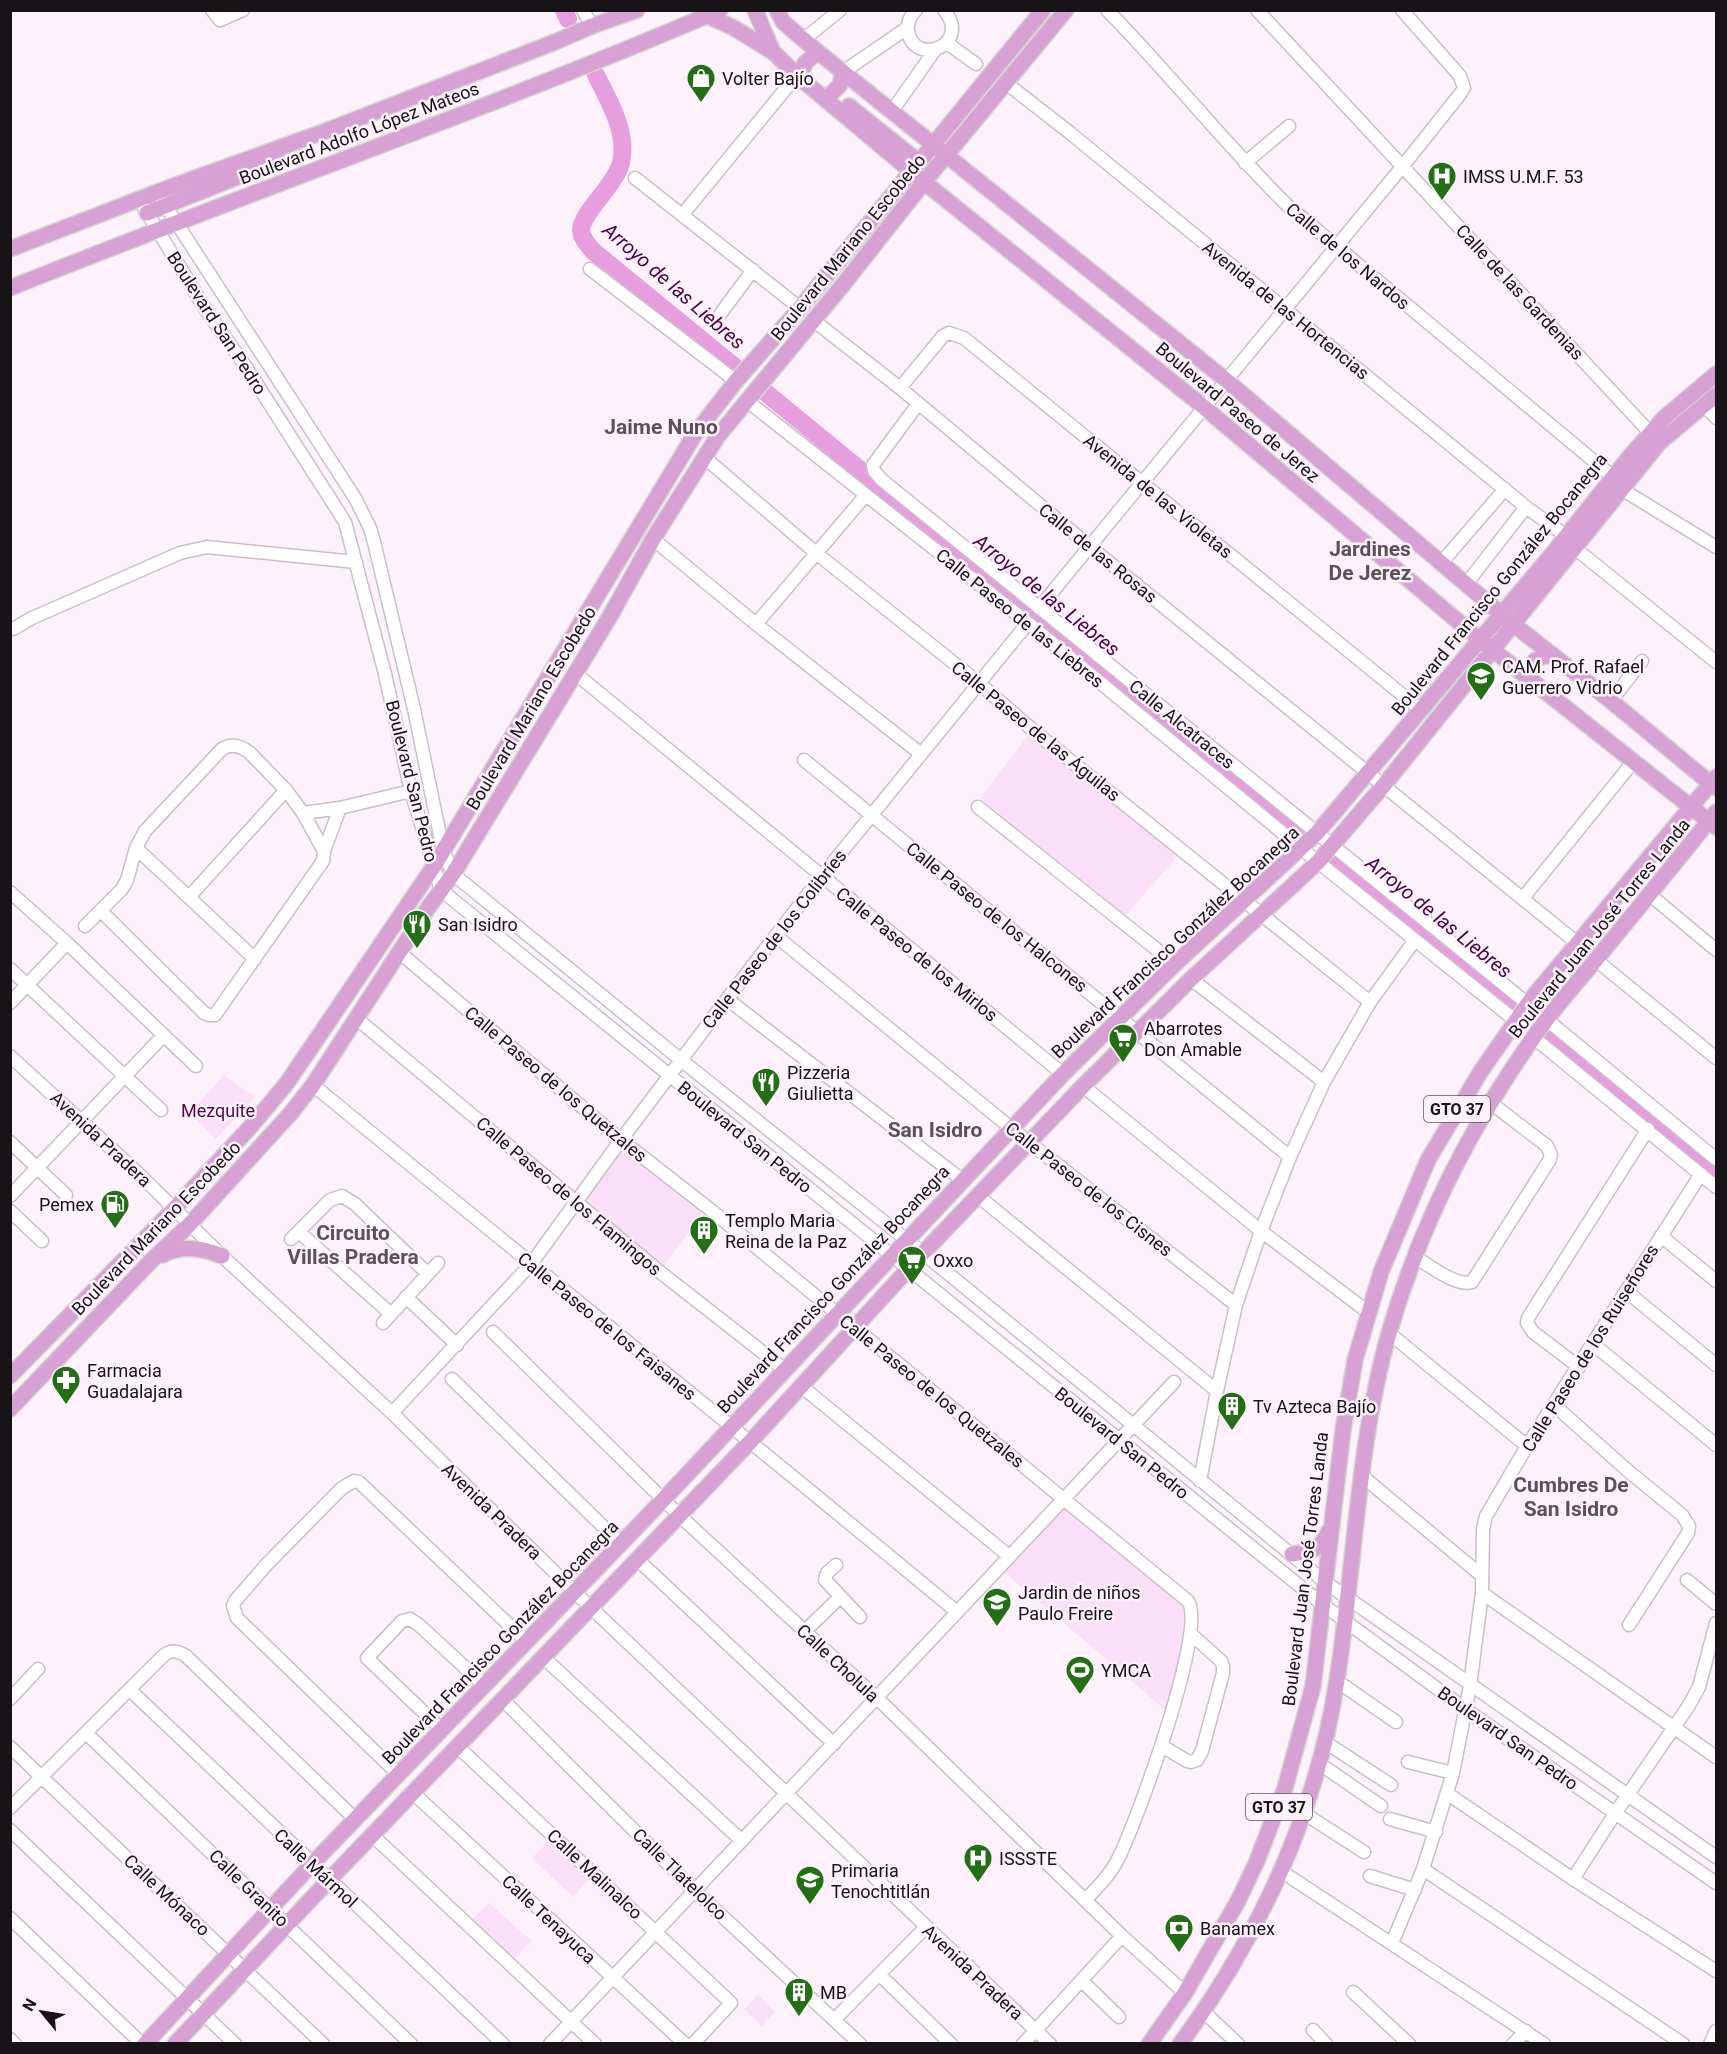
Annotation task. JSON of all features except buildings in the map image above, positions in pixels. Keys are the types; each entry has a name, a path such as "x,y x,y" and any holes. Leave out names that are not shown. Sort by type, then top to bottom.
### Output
{"main road":[{"name":"Boulevard Adolfo López Mateos","path":"10,249 143,206 281,147 636,10"},
{"name":"Boulevard Paseo de Jerez","path":"755,10 772,52 800,78 915,166 924,182 1205,408 1492,650 1691,807 1714,820"},
{"name":"Boulevard Paseo de Jerez","path":"777,10 783,22 803,40 1227,381 1513,624 1715,783"},
{"name":"Boulevard Mariano Escobedo","path":"10,1376 174,1209 287,1083 434,866 680,457 706,419 800,308 1043,10"},
{"name":"Boulevard Mariano Escobedo","path":"10,1408 151,1261 190,1224 273,1134 313,1085 399,952 453,874 653,539 729,421 1066,10"},
{"name":"Boulevard Adolfo López Mateos","path":"10,288 436,125 714,13"},
{"path":"714,13 772,52"},
{"path":"818,52 805,63 800,78 815,82 832,93 915,166"},
{"path":"832,93 840,85 843,72"},
{"name":"Boulevard Francisco González Bocanegra","path":"175,2043 680,1516 923,1252 1083,1086 1191,979 1333,846 1513,624 1571,542 1613,477 1655,438 1716,374"},
{"name":"Boulevard Francisco González Bocanegra","path":"143,2043 355,1819 663,1500 1063,1074 1175,964 1317,833 1369,774 1501,613 1623,490 1655,438 1710,400"},
{"path":"1533,682 1531,669 1535,660 1539,657 1553,655"},
{"name":"Boulevard Juan José Torres Landa","path":"1149,2043 1185,1993 1238,1900 1273,1824 1313,1686 1343,1430 1355,1360 1368,1312 1395,1236 1428,1160 1475,1080 1528,1004 1691,807 1715,783"},
{"name":"Boulevard Juan José Torres Landa","path":"1180,2043 1233,1962 1281,1871 1305,1814 1320,1764 1337,1681 1362,1476 1379,1373 1389,1333 1415,1257 1447,1180 1491,1103 1546,1019 1649,894 1714,820"},
{"path":"151,1261 179,1248 205,1250 222,1256"},
{"path":"1292,1554 1308,1552 1320,1547 1333,1522"}],"street":[{"path":"216,15 243,10"},
{"path":"583,10 592,26"},
{"path":"803,40 840,10"},
{"path":"892,111 935,50 946,43 952,33 951,21 944,10"},
{"name":"Calle de los Nardos","path":"1107,10 1245,163 1287,205 1613,477"},
{"name":"Calle de las Gardenias","path":"1257,10 1655,438"},
{"path":"1039,608 1286,309 1464,88 1460,76 1402,10"},
{"path":"913,11 907,28 909,38 916,46 925,50 935,50"},
{"path":"843,72 907,28"},
{"path":"946,43 976,64"},
{"path":"683,214 800,78"},
{"name":"Avenida de las Hortencias","path":"1006,83 1069,132 1716,662"},
{"path":"1245,163 1289,126"},
{"path":"635,178 800,308"},
{"name":"Boulevard San Pedro","path":"161,199 178,222 364,515 374,542 412,699 443,850 453,874 681,1060 923,1252 1324,1582 1716,1857"},
{"name":"Boulevard San Pedro","path":"143,206 345,522 385,674 411,791 441,890 1322,1604 1465,1708 1716,1883"},
{"path":"590,269 736,381"},
{"path":"721,313 753,270"},
{"name":"Calle de las Rosas","path":"813,320 900,388 1089,546 1577,943"},
{"name":"Avenida de las Violetas","path":"900,388 936,343 949,333 964,338 1421,710"},
{"name":"Calle Paseo de las Liebres","path":"746,400 865,496 1028,622 1318,862 1516,1021"},
{"path":"1710,400 1716,418"},
{"name":"Calle Alcatraces","path":"918,404 876,458 873,465 874,471 882,480 1528,1004"},
{"name":"Calle Paseo de las Águilas","path":"704,457 816,553 1370,1002"},
{"path":"1442,562 1504,489"},
{"path":"1623,490 1716,547"},
{"path":"756,624 865,496"},
{"path":"1467,583 1526,507"},
{"path":"345,522 364,515"},
{"path":"653,539 756,624 921,754"},
{"path":"13,629 32,618 180,553 195,549 207,547 356,562"},
{"name":"Calle Paseo de los Colibríes","path":"392,1413 531,1264 681,1060 822,876 1028,622"},
{"path":"1611,701 1642,661"},
{"name":"Calle Paseo de los Mirlos","path":"575,673 1063,1074"},
{"path":"85,926 122,889 127,880 136,848 153,822 222,749 228,746 242,747 249,752 286,790 303,813 324,851"},
{"name":"Calle Paseo de los Halcones","path":"804,760 1290,1157"},
{"path":"1523,897 1633,762"},
{"path":"189,897 286,790"},
{"path":"303,813 340,808 411,791"},
{"path":"978,807 1175,964"},
{"path":"101,911 204,1013 214,1015 317,871 323,861 324,851 340,808"},
{"path":"136,848 255,959"},
{"path":"10,892 68,943 196,1066"},
{"path":"1649,894 1716,950"},
{"name":"Calle Paseo de los Cisnes","path":"776,936 1011,1128 1236,1305"},
{"path":"1200,1481 1236,1305 1261,1231 1290,1157 1324,1082 1370,1002 1416,940"},
{"path":"10,1003 68,943"},
{"name":"Calle Paseo de los Quetzales","path":"399,952 621,1140 712,1211 1192,1606 1191,1634 1162,1746 1117,1860 1104,1881 1085,1900"},
{"path":"1596,960 1716,1058"},
{"path":"10,969 161,1110"},
{"path":"1191,979 1324,1082"},
{"path":"727,999 962,1180"},
{"name":"Calle Paseo de los Flamingos","path":"356,1018 660,1272 784,1369"},
{"path":"1546,1019 1716,1158"},
{"path":"10,1196 164,1035"},
{"path":"1533,1037 1716,1187"},
{"name":"Avenida Pradera","path":"10,1056 138,1173 222,1256 392,1413 575,1592 1050,2043"},
{"name":"Calle Paseo de los Faisanes","path":"313,1085 751,1441 957,1612"},
{"path":"1083,1086 1261,1231 1368,1312"},
{"path":"1415,1257 1455,1280 1462,1283 1472,1282 1549,1161 1551,1155 1547,1146 1491,1103"},
{"path":"1579,1367 1533,1332 1527,1323 1528,1317 1648,1129"},
{"path":"10,1142 66,1195"},
{"name":"Calle Paseo de los Ruiseñores","path":"1392,1943 1423,1869 1453,1773 1470,1686 1482,1593 1483,1529 1486,1516 1527,1446 1701,1174"},
{"path":"428,1274 355,1204 342,1196 330,1200 295,1235 387,1319 406,1297 428,1274 438,1263"},
{"path":"978,1196 1217,1391"},
{"path":"10,1211 42,1241"},
{"path":"1661,1236 1716,1281"},
{"path":"1626,1291 1716,1365"},
{"path":"406,1297 457,1345"},
{"name":"Calle Cholula","path":"493,1332 663,1500 877,1698 1122,1936 1185,1993"},
{"path":"1389,1333 1527,1446"},
{"path":"1593,1344 1716,1445"},
{"path":"452,1379 621,1544"},
{"path":"550,2043 1174,1382"},
{"path":"801,1386 1009,1556"},
{"path":"1554,1405 1682,1515 1689,1526 1688,1533 1629,1625"},
{"path":"1362,1476 1482,1575"},
{"path":"399,1775 237,1618 232,1606 239,1595 275,1556 342,1488 354,1481 359,1482 527,1642"},
{"path":"1229,1530 1241,1513"},
{"path":"637,1559 834,1744"},
{"path":"836,1565 827,1573 825,1580 860,1617"},
{"path":"1687,1580 1716,1604"},
{"path":"1482,1593 1716,1757"},
{"path":"804,1632 840,1597"},
{"path":"442,1730 367,1658 402,1621 410,1619 419,1625 484,1686"},
{"path":"1573,1879 1688,1707 1699,1687 1716,1623"},
{"path":"1162,1746 1187,1761 1197,1760 1202,1751 1217,1696 1223,1666 1218,1657 1191,1634"},
{"path":"10,1808 167,1652 173,1650 186,1656 355,1819"},
{"path":"544,1658 742,1841"},
{"path":"10,1699 38,1669"},
{"path":"1337,1681 1396,1722"},
{"name":"Calle Mármol","path":"130,1690 503,2043"},
{"name":"Calle Tlatelolco","path":"503,1700 694,1890 860,2043"},
{"name":"Calle Granito","path":"87,1734 411,2043"},
{"path":"1325,1742 1391,1785"},
{"name":"Calle Malinalco","path":"458,1746 731,2004 693,2043"},
{"name":"Calle Mónaco","path":"10,1747 323,2043"},
{"path":"1408,1762 1453,1773"},
{"path":"1320,1764 1381,1806"},
{"name":"Calle Tenayuca","path":"413,1794 685,2043"},
{"path":"1448,1794 1573,1879 1716,1971"},
{"path":"1305,1814 1364,1852"},
{"path":"1390,1819 1436,1832"},
{"path":"10,1830 235,2043"},
{"path":"372,1835 595,2043"},
{"path":"1423,1869 1683,2043"},
{"path":"1281,1871 1544,2043"},
{"path":"1370,1876 1415,1890"},
{"path":"10,1918 143,2043"},
{"path":"834,2020 926,1927"},
{"path":"1023,2043 1122,1936"},
{"path":"880,1975 951,2043"},
{"path":"1082,1981 1119,2017"},
{"path":"1353,1992 1409,2043"},
{"path":"1203,2011 1238,2043"},
{"path":"1313,2031 1326,2043"},
{"path":"1513,2043 1526,2031"},
{"path":"10,2039 15,2043"}],"green space":[{"path":"1028,736 1178,855 1123,919 980,798"},
{"name":"Mezquite","path":"224,1075 255,1097 216,1139 190,1113"},
{"path":"623,1147 705,1209 662,1269 582,1201"},
{"path":"1064,1507 1189,1608 1187,1637 1168,1712 1004,1572"},
{"path":"549,1841 589,1879 573,1897 532,1858"},
{"path":"489,1903 532,1941 514,1958 472,1919"},
{"path":"758,1995 775,2012 762,2026 744,2009"}],"waterway":[{"name":"Arroyo de las Liebres","path":"564,10 568,19"},
{"name":"Arroyo de las Liebres","path":"596,75 620,128 622,151 618,172 582,224 583,237 593,251 736,368"},
{"name":"Arroyo de las Liebres","path":"765,392 1301,832"},
{"name":"Arroyo de las Liebres","path":"1335,861 1514,1007"},
{"name":"Arroyo de las Liebres","path":"1548,1035 1716,1173"}],"place":[{"name":"Volter Bajío","path":"701,104"},
{"name":"IMSS U.M.F. 53","path":"1442,202"},
{"name":"CAM. Prof. Rafael Guerrero Vidrio","path":"1481,702"},
{"name":"San Isidro","path":"417,950"},
{"name":"Abarrotes Don Amable","path":"1123,1064"},
{"name":"Pizzeria Giulietta","path":"766,1108"},
{"name":"Pemex","path":"115,1230"},
{"name":"Templo Maria Reina de la Paz","path":"704,1256"},
{"name":"Oxxo","path":"912,1286"},
{"name":"Farmacia Guadalajara","path":"66,1406"},
{"name":"Tv Azteca Bajío","path":"1232,1432"},
{"name":"Jardin de niños Paulo Freire","path":"997,1628"},
{"name":"YMCA","path":"1080,1696"},
{"name":"ISSSTE","path":"978,1884"},
{"name":"Primaria Tenochtitlán","path":"810,1906"},
{"name":"Banamex","path":"1179,1954"},
{"name":"MB","path":"799,2018"}],"district":[{"name":"Jaime Nuno","path":"661,427"},
{"name":"Jardines De Jerez","path":"1370,561"},
{"name":"San Isidro","path":"935,1130"},
{"name":"Circuito Villas Pradera","path":"353,1245"},
{"name":"Cumbres De San Isidro","path":"1571,1497"}]}
